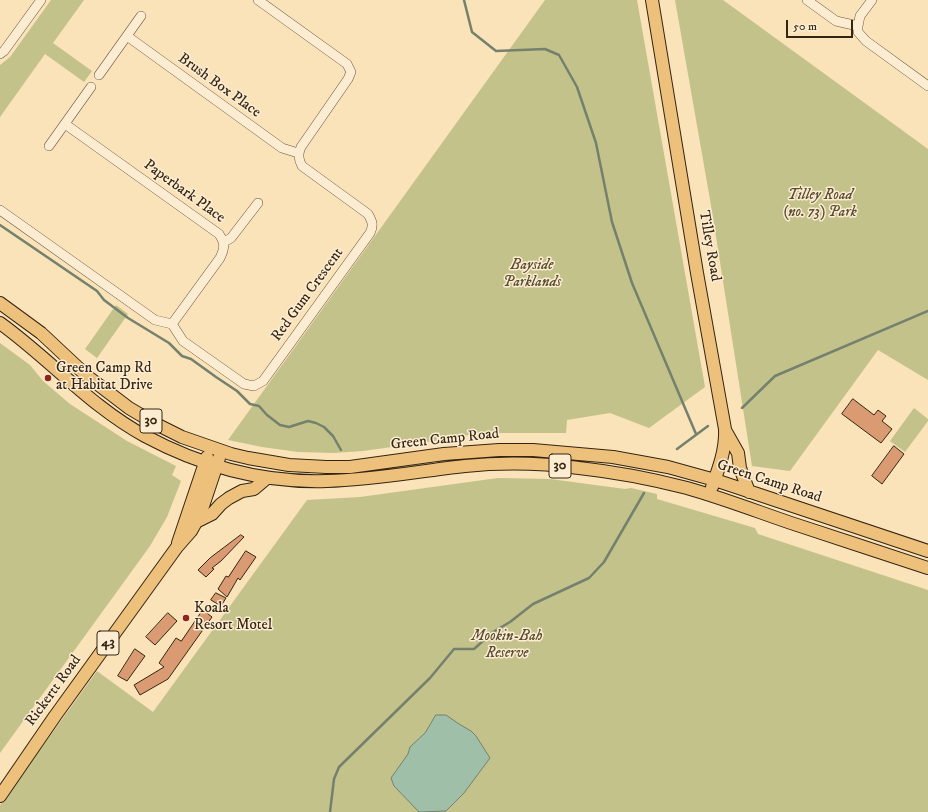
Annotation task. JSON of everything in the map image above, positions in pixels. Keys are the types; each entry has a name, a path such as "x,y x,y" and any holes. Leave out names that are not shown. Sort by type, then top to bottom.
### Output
{"main road":[{"name":"Tilley Road","path":"652,0 725,429 723,450 709,496"},
{"name":"Green Camp Road","path":"0,303 40,333 87,376 129,408 172,432 216,450 266,462 326,467 350,467 469,452 533,450 613,457 668,468 714,480 928,551"},
{"name":"Green Camp Road","path":"0,323 18,336 93,401 128,426 184,455 238,472 267,478 325,482 469,466 543,465 623,474 689,489 928,568"},
{"path":"725,429 738,453 740,468 749,492"},
{"name":"Rickertt Road","path":"177,547 182,528 216,450"},
{"name":"Rickertt Road","path":"0,796 55,716 177,547 191,531 203,506 211,464"},
{"name":"43","path":"196,522 212,514 229,498 242,491 254,489 267,478"}],"street":[{"path":"0,54 4,51 41,0"},
{"path":"258,0 347,64 351,72 348,79 301,146 298,153"},
{"path":"807,0 836,21 858,26"},
{"path":"872,0 860,16 858,32 866,42 928,86"},
{"path":"99,75 141,16"},
{"name":"Brush Box Place","path":"127,36 282,148 298,153"},
{"path":"49,146 91,87"},
{"name":"Paperbark Place","path":"65,124 219,234 224,242 224,250 220,258 172,324"},
{"name":"Red Gum Crescent","path":"172,324 183,341 244,384 254,386 263,381 372,228 372,221 368,214 302,166 298,153"},
{"path":"224,242 231,238 258,203"},
{"path":"0,210 155,320 172,324"}],"green space":[{"path":"51,0 84,0 53,43 92,71 84,82 45,54 0,117 0,65 10,57"},
{"name":"Bayside Parklands","path":"545,0 637,0 705,387 649,428 610,413 567,420 566,433 477,433 456,438 363,451 334,453 298,452 228,440"},
{"name":"Tilley Road (no. 73) Park","path":"675,0 723,0 928,149 928,380 878,350 790,471 752,466 712,211"},
{"path":"116,305 128,314 97,358 85,349"},
{"path":"0,343 30,365 43,381 70,404 127,441 176,466 172,475 181,481 167,517 150,546 0,753"},
{"path":"914,408 928,419 928,421 905,452 890,441"},
{"name":"Mookin-Bah Reserve","path":"498,478 550,479 625,489 631,488 657,494 657,499 755,528 758,534 928,590 928,812 0,812 0,805 97,671 153,712 307,500 360,497"}],"shaded area":[{"path":"436,715 446,715 471,731 476,736 490,758 464,793 446,811 419,812 394,786 391,778 408,754 410,747 425,733"}],"building":[{"path":"853,399 874,415 878,410 886,416 882,421 892,429 881,443 842,414"},
{"path":"894,446 904,454 882,484 872,476"},
{"path":"241,535 244,537 221,561 212,568 214,569 206,577 198,570 210,558"},
{"path":"246,551 256,557 240,580 238,578 227,597 218,589 226,576 228,577"},
{"path":"216,593 226,598 221,606 211,600"},
{"path":"203,610 212,617 168,679 140,695 134,685 164,667 159,663 176,638 181,641"},
{"path":"168,613 177,621 155,645 146,637"},
{"path":"135,649 145,656 127,681 118,676"}],"waterway":[{"path":"464,0 472,32 496,51 545,49 559,55 577,87 596,143 612,222 632,283 696,434"},
{"path":"0,225 97,291 104,300 128,318 169,343 182,356 191,359 237,391 250,404 259,406 267,415 280,425 289,427 308,421 316,423 324,427 333,436 341,450"},
{"path":"742,408 775,376 928,311"},
{"path":"677,449 708,426"},
{"path":"330,812 334,779 339,767 430,678 454,649 474,649 493,632 510,622 533,604 589,578 604,562 644,493"}],"place":[{"name":"Green Camp Rd at Habitat Drive","path":"48,378"},
{"name":"Koala Resort Motel","path":"186,618"}]}
